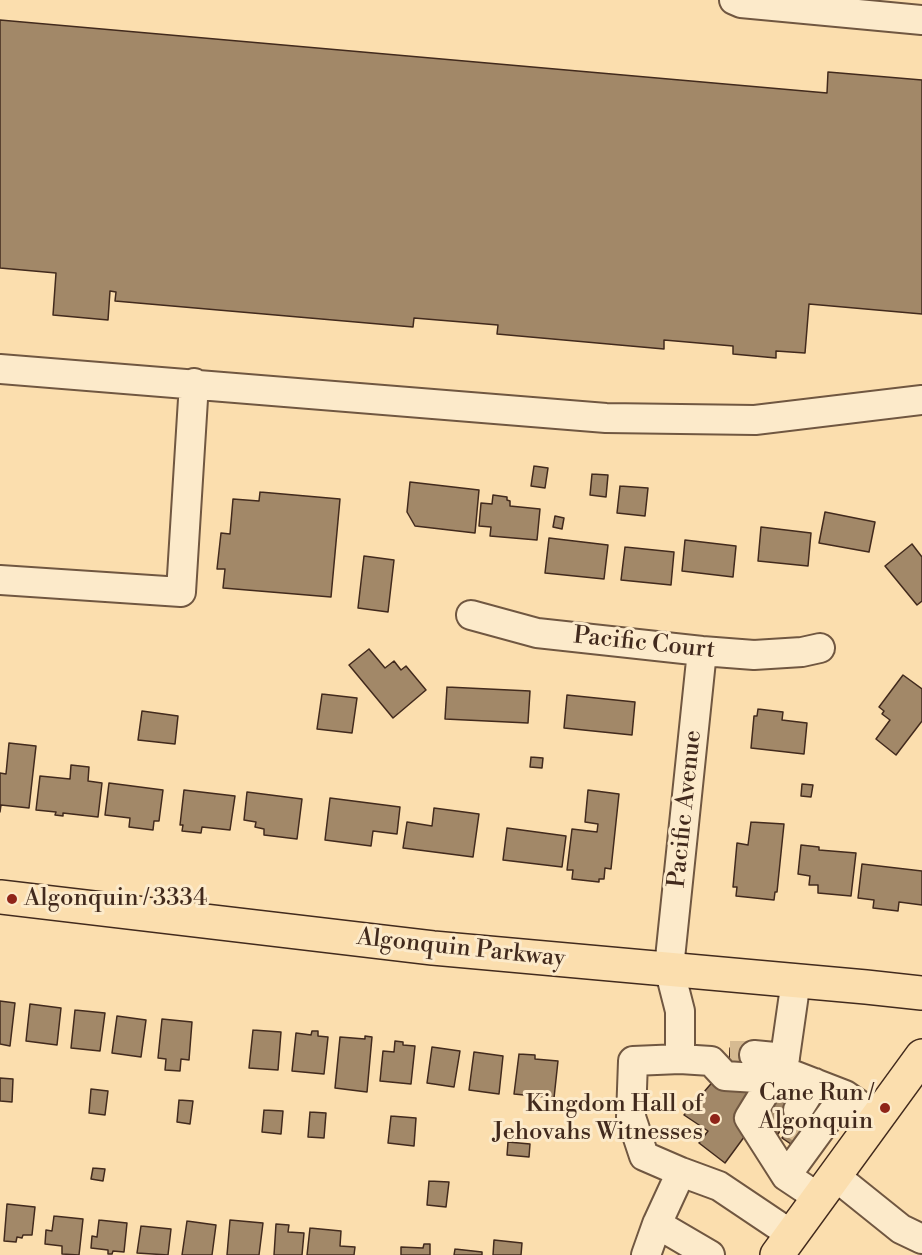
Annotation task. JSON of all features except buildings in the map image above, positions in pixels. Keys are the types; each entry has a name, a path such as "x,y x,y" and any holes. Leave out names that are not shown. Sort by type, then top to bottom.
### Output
{"main road":[{"name":"Algonquin Parkway","path":"0,897 434,948 922,993"},
{"path":"784,1245 922,1056"}],"street":[{"path":"734,0 741,3 922,20"},
{"path":"0,369 606,418 755,420 922,400"},
{"path":"0,580 181,592 194,383"},
{"name":"Pacific Court","path":"471,615 537,633 702,651 754,655 802,652 820,648"},
{"name":"Pacific Avenue","path":"669,968 702,651"},
{"path":"669,968 680,1011 680,1059"},
{"path":"783,1131 749,1118 780,1069 796,980"},
{"path":"732,1057 724,1076 780,1069"},
{"path":"784,1245 719,1186 644,1156 631,1117 633,1061 732,1057 780,1069 845,1095 878,1118"},
{"path":"786,1176 783,1131 815,1083"},
{"path":"786,1176 845,1095"},
{"path":"645,1255 681,1172"},
{"path":"786,1176 827,1187 922,1239"},
{"path":"657,1224 710,1255"}],"tunnel":[{"path":"730,1055 754,1055"},
{"path":"782,1133 798,1110"}],"place":[{"name":"Algonquin / 3334","path":"12,899"},
{"name":"Cane Run / Algonquin","path":"885,1108"},
{"name":"Kingdom Hall of Jehovahs Witnesses","path":"715,1119"}]}
